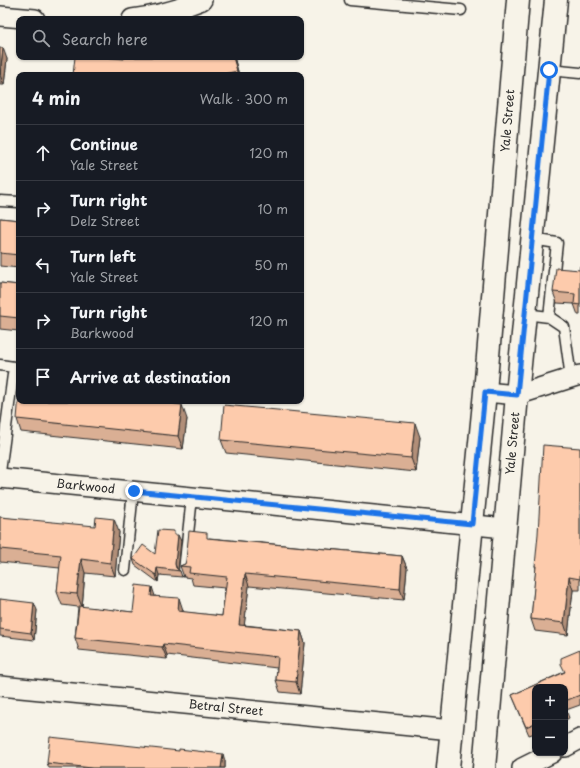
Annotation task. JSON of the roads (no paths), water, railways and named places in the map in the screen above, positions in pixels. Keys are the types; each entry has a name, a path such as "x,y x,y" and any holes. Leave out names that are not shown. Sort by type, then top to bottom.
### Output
{"main road":[{"name":"Yale Street","path":"448,768 485,392 518,0"},
{"name":"Yale Street","path":"484,768 517,395 556,0"}],"street":[{"path":"151,16 184,7 202,0"},
{"path":"0,16 16,17"},
{"path":"485,392 517,395 575,376"},
{"name":"Barkwood","path":"0,478 505,528"},
{"name":"Betral Street","path":"0,686 452,730"},
{"path":"568,745 580,739"},
{"path":"522,768 546,756"}],"lane":[{"path":"350,0 426,3 461,10"},
{"path":"549,70 580,73"},
{"path":"0,201 16,202"},
{"path":"532,239 557,243 549,318"},
{"path":"525,314 549,318 564,327 575,376"},
{"path":"0,366 16,367"},
{"path":"0,472 16,373"},
{"path":"125,570 134,491"},
{"path":"184,571 192,497"}]}
